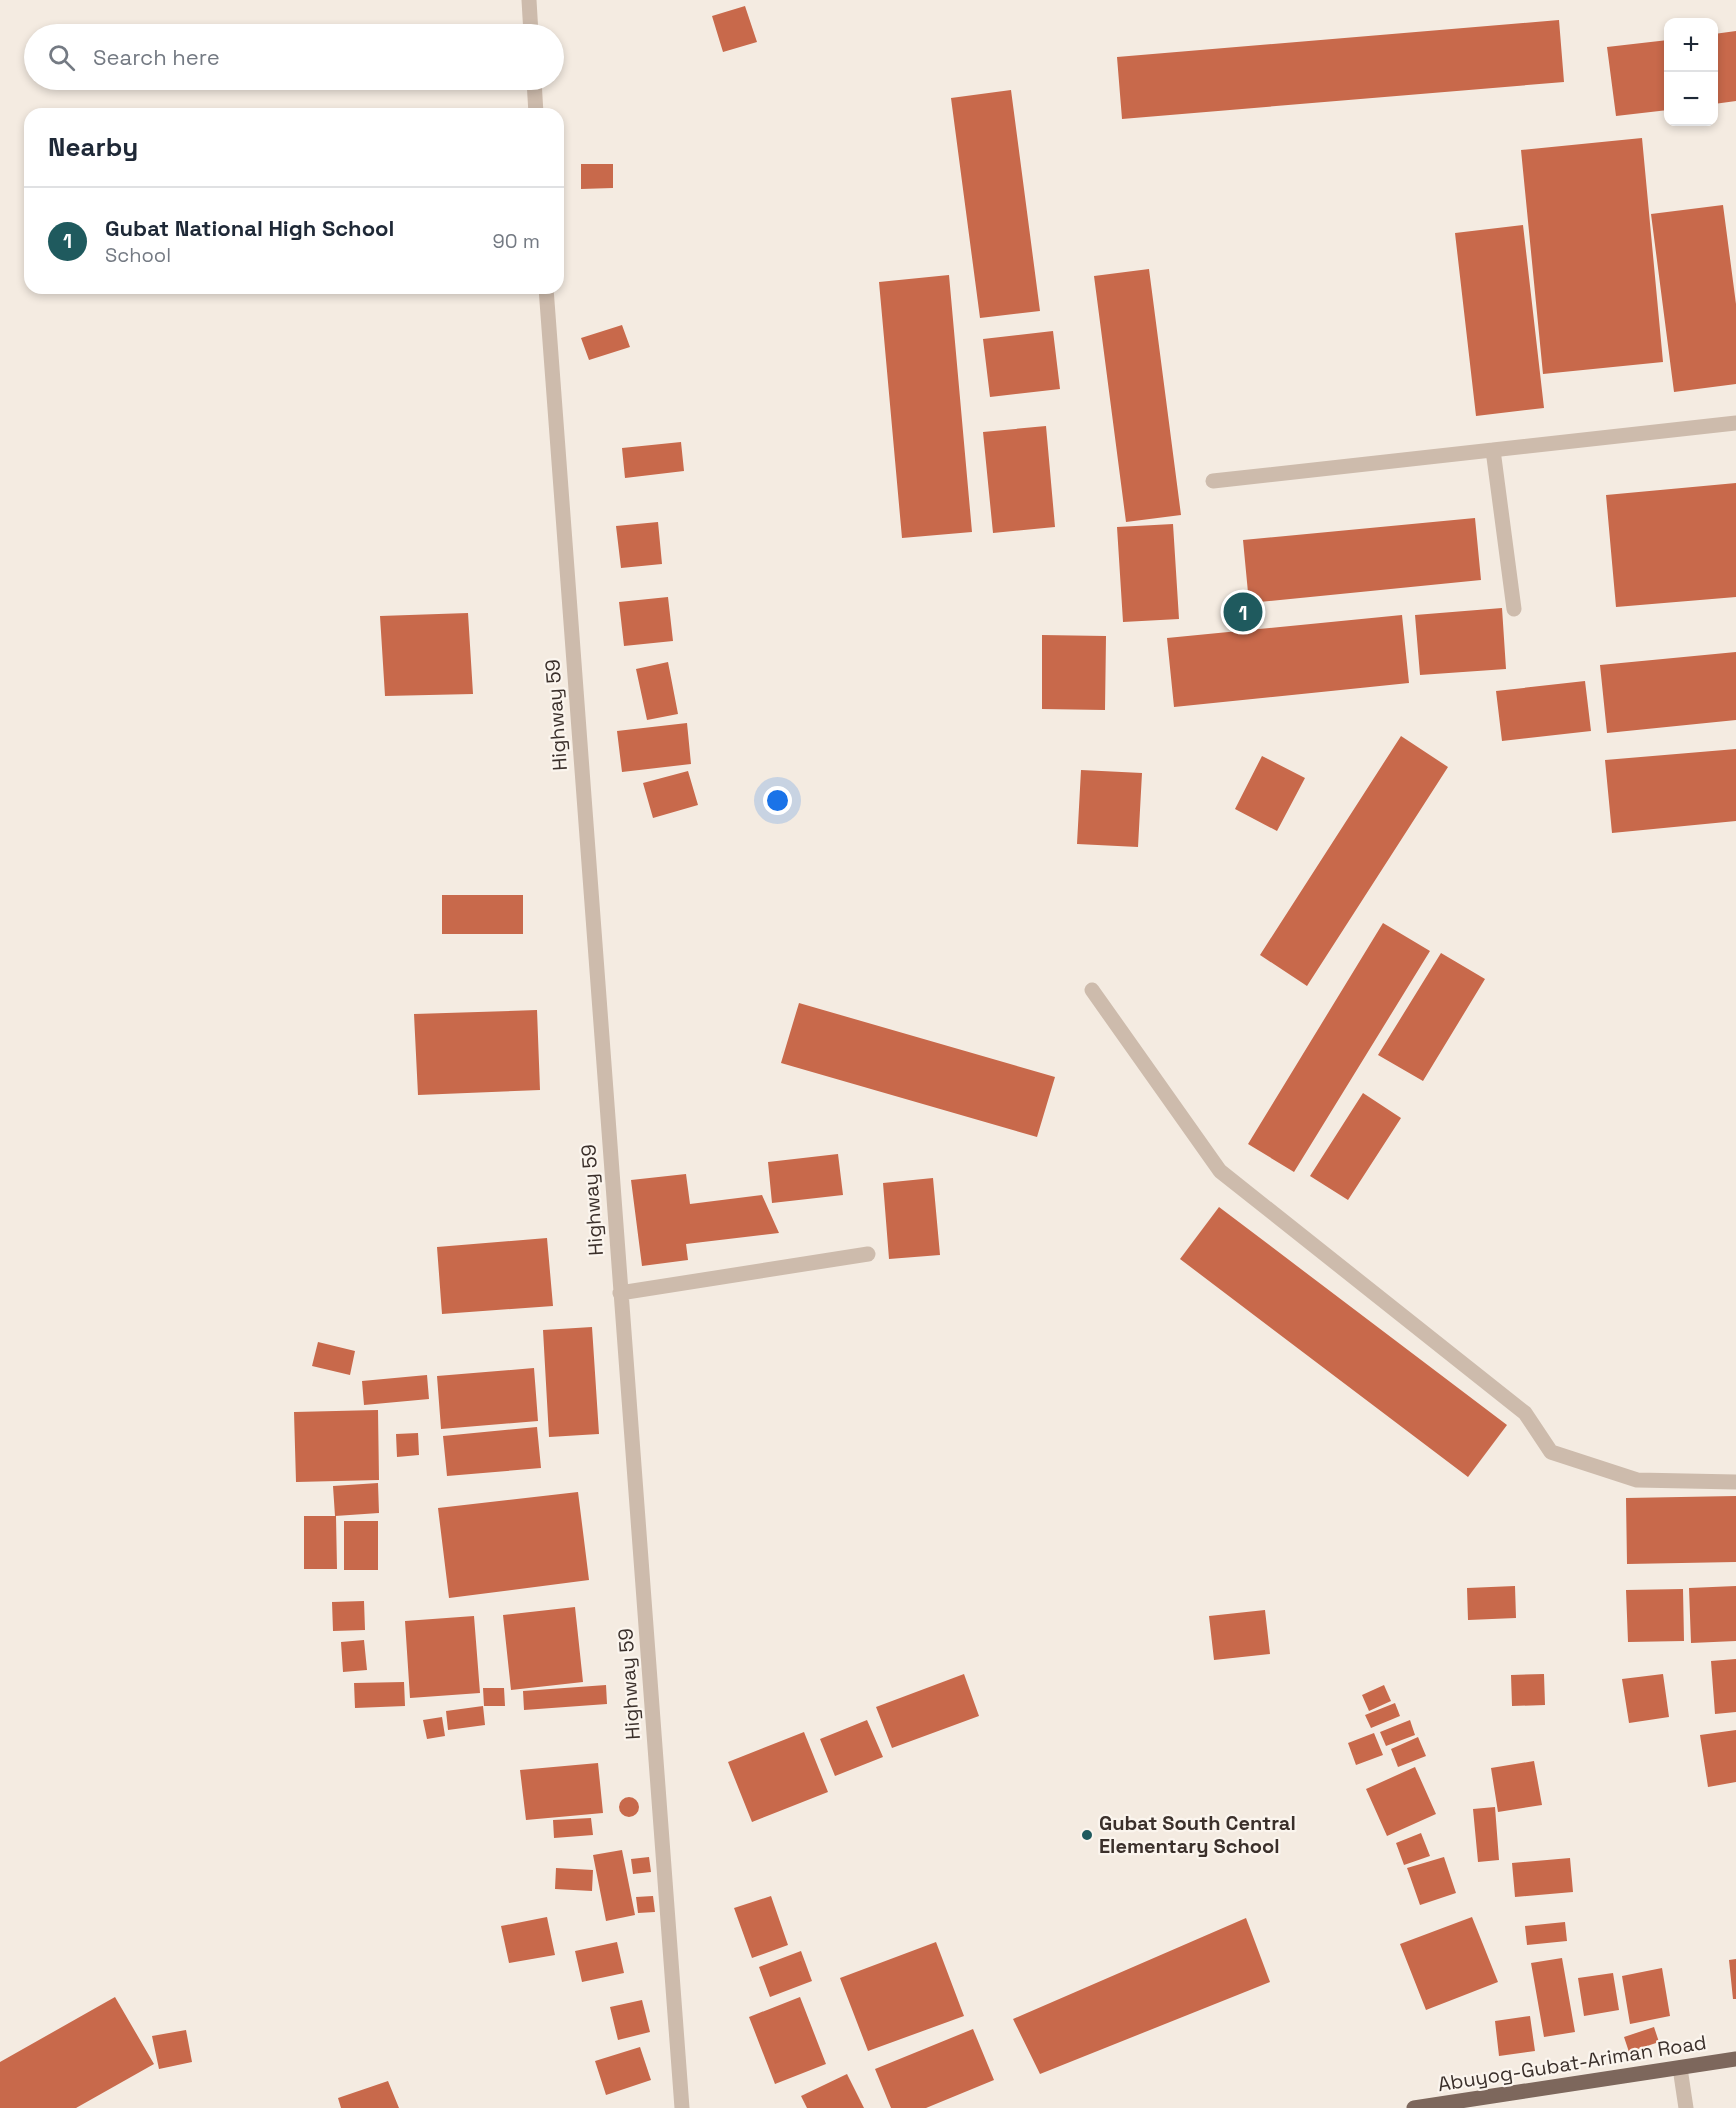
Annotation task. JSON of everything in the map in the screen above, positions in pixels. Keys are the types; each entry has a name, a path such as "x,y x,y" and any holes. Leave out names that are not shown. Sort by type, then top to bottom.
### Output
{"main road":[{"name":"Abuyog-Gubat-Ariman Road","path":"1414,2108 1736,2059"}],"street":[{"path":"529,0 530,24"},
{"path":"535,90 536,108"},
{"name":"Highway 59","path":"546,294 682,2108"},
{"path":"1213,481 1736,423"},
{"path":"1493,450 1514,609"},
{"path":"1092,990 1220,1171 1525,1413 1551,1452 1637,1480 1736,1482"},
{"path":"620,1293 868,1254"},
{"path":"1680,2068 1686,2108"}],"building":[{"path":"745,6 757,42 723,52 712,16"},
{"path":"1559,20 1564,82 1122,119 1117,57"},
{"path":"1736,31 1736,101 1718,103 1718,72 1718,33"},
{"path":"1664,40 1664,110 1616,116 1607,47"},
{"path":"1011,90 1040,311 980,318 951,98"},
{"path":"1642,138 1663,362 1543,374 1521,150"},
{"path":"581,164 613,164 613,188 581,189"},
{"path":"1723,205 1736,304 1736,384 1674,392 1651,214"},
{"path":"1523,225 1544,408 1476,416 1455,233"},
{"path":"1149,269 1181,515 1126,522 1094,276"},
{"path":"949,275 972,532 902,538 879,282"},
{"path":"622,325 630,347 589,360 581,338"},
{"path":"1053,331 1060,389 990,397 983,339"},
{"path":"1046,426 1055,527 993,533 983,432"},
{"path":"681,442 684,471 625,478 622,448"},
{"path":"1736,483 1736,597 1616,607 1606,495"},
{"path":"1475,518 1481,580 1249,603 1243,540"},
{"path":"658,522 662,564 621,568 616,526"},
{"path":"1173,524 1179,619 1123,622 1117,527"},
{"path":"668,597 673,641 624,646 619,602"},
{"path":"1502,608 1506,669 1420,675 1415,615"},
{"path":"468,613 473,694 385,696 380,616"},
{"path":"1402,615 1409,683 1174,707 1167,638"},
{"path":"1042,635 1106,636 1105,710 1042,709"},
{"path":"1736,652 1736,720 1607,733 1600,665"},
{"path":"668,662 678,714 647,720 636,669"},
{"path":"1585,681 1591,731 1502,741 1496,691"},
{"path":"687,723 691,764 622,772 617,731"},
{"path":"1401,736 1448,767 1307,986 1260,955"},
{"path":"1736,749 1736,821 1612,833 1605,760"},
{"path":"1262,756 1305,778 1277,831 1235,809"},
{"path":"1081,770 1142,773 1138,847 1077,844"},
{"path":"688,771 698,805 653,818 643,783"},
{"path":"442,895 523,895 523,934 442,934"},
{"path":"1383,923 1430,951 1294,1172 1248,1144"},
{"path":"1441,953 1485,979 1423,1081 1378,1055"},
{"path":"799,1003 1055,1077 1037,1137 781,1063"},
{"path":"537,1010 540,1090 418,1095 414,1014"},
{"path":"1363,1093 1401,1118 1348,1200 1310,1176"},
{"path":"838,1154 843,1195 772,1203 768,1162"},
{"path":"686,1174 690,1204 762,1195 779,1233 686,1244 688,1260 642,1266 631,1180"},
{"path":"933,1178 940,1255 889,1259 883,1183"},
{"path":"1219,1207 1507,1425 1468,1477 1180,1259"},
{"path":"547,1238 553,1306 442,1314 437,1247"},
{"path":"592,1327 599,1434 549,1437 543,1330"},
{"path":"318,1342 355,1351 350,1375 312,1366"},
{"path":"534,1368 538,1421 441,1429 437,1376"},
{"path":"427,1375 429,1399 364,1405 362,1381"},
{"path":"378,1410 379,1480 296,1482 294,1412"},
{"path":"537,1427 541,1468 447,1476 443,1436"},
{"path":"418,1433 419,1455 397,1457 396,1434"},
{"path":"378,1483 379,1513 335,1516 333,1486"},
{"path":"578,1492 589,1580 449,1598 438,1508"},
{"path":"1736,1496 1736,1562 1627,1564 1626,1498"},
{"path":"304,1516 336,1516 337,1569 304,1569"},
{"path":"344,1521 378,1521 378,1570 344,1570"},
{"path":"1515,1586 1516,1618 1468,1620 1467,1588"},
{"path":"1736,1586 1736,1641 1691,1643 1689,1588"},
{"path":"1683,1589 1684,1641 1628,1642 1626,1590"},
{"path":"364,1601 365,1630 333,1631 332,1602"},
{"path":"575,1607 583,1682 511,1690 503,1615"},
{"path":"1265,1610 1270,1654 1214,1660 1209,1616"},
{"path":"474,1616 480,1693 410,1698 405,1621"},
{"path":"364,1640 367,1670 343,1672 341,1642"},
{"path":"1736,1659 1736,1712 1715,1714 1711,1661"},
{"path":"964,1674 979,1716 892,1748 876,1707"},
{"path":"1544,1674 1545,1705 1512,1706 1511,1675"},
{"path":"1663,1674 1669,1717 1629,1723 1622,1679"},
{"path":"404,1682 405,1706 355,1708 354,1683"},
{"path":"606,1685 607,1704 524,1710 523,1691"},
{"path":"1384,1685 1391,1701 1369,1711 1362,1695"},
{"path":"483,1688 504,1688 505,1706 484,1706"},
{"path":"1395,1703 1400,1716 1371,1728 1365,1715"},
{"path":"483,1706 485,1725 448,1730 446,1711"},
{"path":"442,1717 445,1736 427,1739 423,1720"},
{"path":"867,1720 883,1757 835,1776 820,1739"},
{"path":"1410,1720 1415,1735 1386,1746 1380,1732"},
{"path":"1736,1730 1736,1782 1708,1787 1700,1735"},
{"path":"804,1732 828,1792 752,1822 728,1762"},
{"path":"1374,1733 1383,1755 1356,1765 1348,1743"},
{"path":"1418,1737 1426,1756 1398,1767 1391,1749"},
{"path":"1534,1761 1542,1805 1498,1812 1491,1768"},
{"path":"598,1763 603,1813 526,1820 520,1770"},
{"path":"1415,1767 1436,1814 1387,1836 1366,1789"},
{"path":"629,1797 636,1800 639,1807 636,1814 629,1817 622,1814 619,1807 622,1800"},
{"path":"1495,1807 1499,1860 1478,1862 1473,1809"},
{"path":"591,1818 593,1835 554,1838 553,1820"},
{"path":"1421,1833 1430,1856 1404,1865 1396,1843"},
{"path":"622,1850 635,1915 606,1921 593,1855"},
{"path":"649,1857 651,1872 633,1874 631,1859"},
{"path":"1444,1857 1456,1893 1420,1905 1407,1868"},
{"path":"1570,1858 1573,1892 1515,1897 1512,1863"},
{"path":"556,1868 593,1870 592,1891 555,1889"},
{"path":"653,1896 655,1912 638,1913 636,1897"},
{"path":"771,1896 788,1945 752,1958 734,1908"},
{"path":"547,1917 555,1955 509,1963 501,1926"},
{"path":"1472,1917 1498,1982 1426,2010 1400,1944"},
{"path":"1246,1918 1270,1982 1040,2074 1013,2019"},
{"path":"1565,1922 1567,1941 1527,1945 1525,1926"},
{"path":"617,1942 624,1973 582,1982 575,1951"},
{"path":"936,1942 964,2016 868,2051 840,1978"},
{"path":"801,1951 812,1981 770,1997 759,1967"},
{"path":"1562,1958 1575,2032 1544,2037 1531,1963"},
{"path":"1736,1959 1736,1999 1733,1999 1729,1960"},
{"path":"1662,1968 1670,2016 1630,2024 1622,1976"},
{"path":"1613,1973 1619,2010 1584,2016 1578,1978"},
{"path":"115,1997 154,2064 76,2108 0,2108 0,2062"},
{"path":"800,1997 826,2064 775,2084 749,2017"},
{"path":"642,2000 650,2032 618,2040 610,2007"},
{"path":"1530,2016 1535,2051 1499,2056 1495,2021"},
{"path":"1654,2027 1659,2042 1629,2052 1624,2037"},
{"path":"973,2029 994,2080 926,2108 891,2108 875,2069"},
{"path":"186,2030 192,2062 159,2069 152,2036"},
{"path":"640,2047 651,2080 606,2095 595,2061"},
{"path":"847,2074 864,2108 807,2108 801,2096"},
{"path":"388,2081 399,2108 341,2108 338,2098"}],"place":[{"name":"Gubat National High School","path":"1243,612"},
{"name":"Gubat South Central Elementary School","path":"1087,1835"}]}
